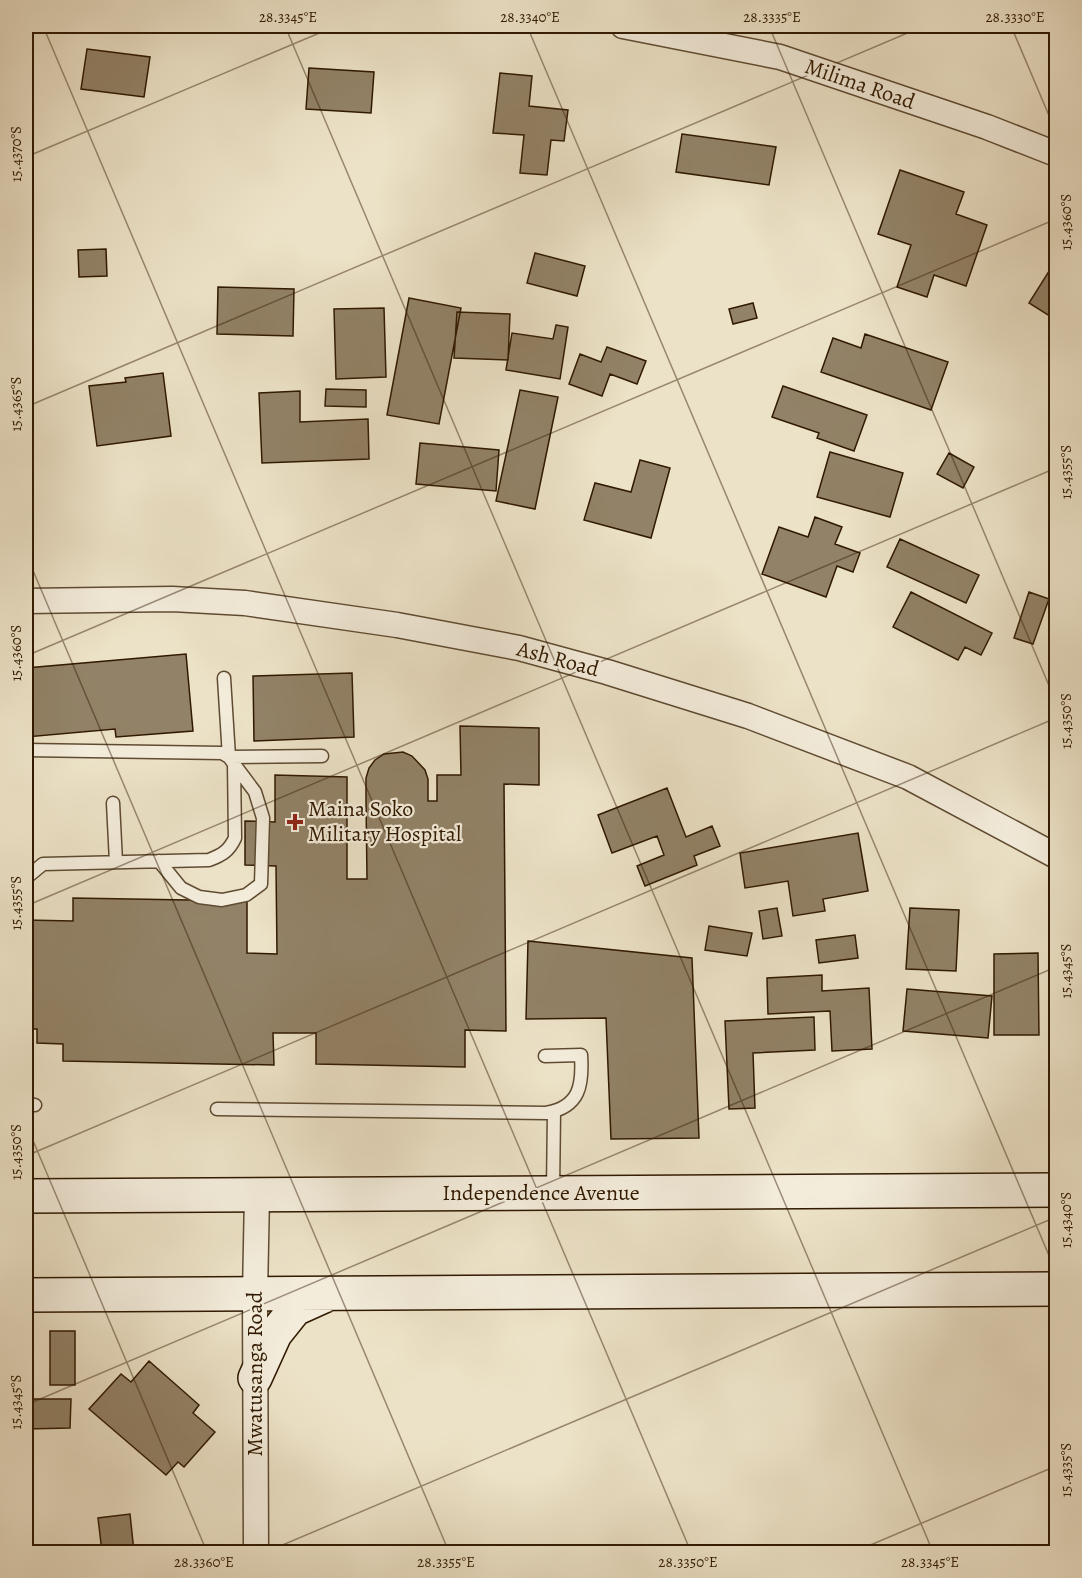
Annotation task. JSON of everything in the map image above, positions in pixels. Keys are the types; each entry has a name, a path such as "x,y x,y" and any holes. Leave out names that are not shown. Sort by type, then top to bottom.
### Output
{"main road":[{"name":"Independence Avenue","path":"26,1196 1056,1190"},
{"path":"26,1295 1056,1289"},
{"path":"255,1378 275,1334 295,1309 331,1293"}],"street":[{"name":"Milima Road","path":"623,26 780,57 1056,154"},
{"name":"Ash Road","path":"26,601 172,599 244,603 397,625 519,648 607,672 748,716 908,777 1056,856"},
{"name":"Mwatusanga Road","path":"256,1552 257,1195"}],"lane":[{"path":"26,878 43,864 209,860 223,855 235,838 224,678"},
{"path":"26,750 215,752 222,753 231,760 255,792 263,818 261,884 246,895 222,900 199,897 181,888 159,861"},
{"path":"231,760 322,756"},
{"path":"113,803 116,862"},
{"path":"26,856 26,872"},
{"path":"217,1108 554,1111 569,1104 580,1088 581,1055 544,1056"},
{"path":"553,1193 554,1111"}],"building":[{"path":"87,49 150,57 144,97 81,89"},
{"path":"309,68 374,72 371,113 306,109"},
{"path":"500,73 532,76 529,106 568,110 564,141 551,140 547,175 520,173 524,135 493,133"},
{"path":"682,134 776,147 769,185 676,172"},
{"path":"26,160 29,160 30,200 26,200"},
{"path":"900,170 964,192 956,214 987,225 966,286 934,275 927,297 897,287 911,245 878,234"},
{"path":"106,249 107,276 79,277 78,250"},
{"path":"535,253 585,266 577,296 527,283"},
{"path":"1056,260 1056,320 1029,303"},
{"path":"218,287 294,289 293,336 217,334"},
{"path":"409,298 461,308 439,424 387,415"},
{"path":"753,303 757,318 733,324 729,309"},
{"path":"384,308 386,377 336,379 334,309"},
{"path":"457,312 510,314 508,360 454,358"},
{"path":"556,325 568,327 560,379 506,370 512,333 553,339"},
{"path":"865,334 948,362 931,410 821,372 833,338 861,348"},
{"path":"607,347 646,361 637,384 610,374 602,396 569,384 580,354 601,362"},
{"path":"163,373 171,436 97,446 89,386 126,382 125,378"},
{"path":"783,386 867,415 854,451 817,438 819,433 772,417"},
{"path":"326,389 366,390 366,407 325,406"},
{"path":"520,390 558,397 535,509 496,501"},
{"path":"300,391 300,422 368,419 369,459 262,463 259,393"},
{"path":"420,443 499,450 496,491 416,484"},
{"path":"830,452 903,473 890,517 817,497"},
{"path":"949,453 974,467 963,488 937,474"},
{"path":"640,460 670,468 651,538 584,520 595,483 631,492"},
{"path":"815,517 842,527 835,544 860,553 853,572 837,566 826,597 762,574 779,527 808,537"},
{"path":"900,539 979,575 966,603 887,567"},
{"path":"911,592 992,633 981,655 965,647 958,660 893,627"},
{"path":"1029,592 1049,599 1033,644 1014,638"},
{"path":"186,654 193,731 116,737 115,729 26,737 26,668"},
{"path":"352,673 354,737 254,741 253,676"},
{"path":"460,726 539,728 539,785 504,784 506,1031 465,1030 465,1067 316,1064 316,1033 273,1033 274,1065 63,1061 63,1044 37,1043 37,1029 26,1029 26,920 73,921 73,898 247,901 247,953 277,954 276,866 245,865 245,821 275,822 275,775 347,777 347,879 367,879 366,778 369,768 384,754 403,752 412,756 425,770 428,779 428,801 437,801 437,775 461,775"},
{"path":"667,788 686,837 712,826 720,846 694,856 697,865 645,886 637,866 664,855 657,836 612,853 598,815"},
{"path":"858,833 868,891 823,899 825,911 793,916 788,881 745,888 740,853"},
{"path":"777,908 782,936 763,939 759,911"},
{"path":"910,908 959,910 956,971 906,969"},
{"path":"709,926 752,933 747,956 705,950"},
{"path":"855,935 858,958 819,963 816,940"},
{"path":"528,941 692,958 699,1138 611,1139 606,1018 526,1019"},
{"path":"1038,953 1039,1035 994,1035 994,954"},
{"path":"822,975 822,991 869,988 872,1049 832,1051 830,1011 768,1014 767,978"},
{"path":"907,989 992,996 988,1038 903,1031"},
{"path":"814,1017 815,1050 753,1053 755,1108 729,1109 725,1021"},
{"path":"50,1331 75,1331 75,1385 50,1385"},
{"path":"149,1361 199,1405 193,1413 215,1432 184,1467 178,1462 166,1475 89,1409 121,1374 131,1382"},
{"path":"26,1399 71,1399 70,1428 26,1429"},
{"path":"130,1514 134,1552 102,1552 98,1518"}],"place":[{"name":"Maina Soko Military Hospital","path":"295,822"}]}
